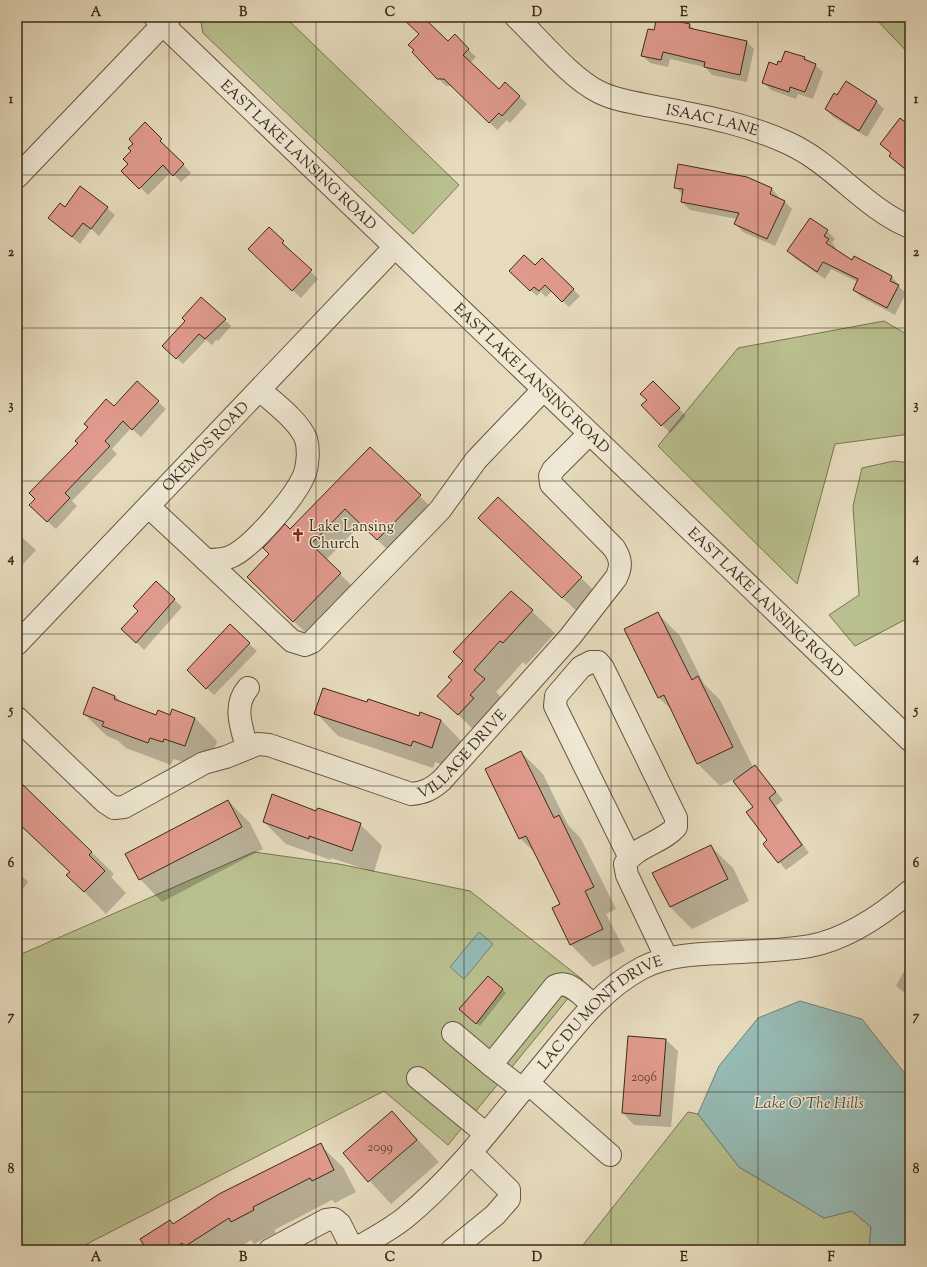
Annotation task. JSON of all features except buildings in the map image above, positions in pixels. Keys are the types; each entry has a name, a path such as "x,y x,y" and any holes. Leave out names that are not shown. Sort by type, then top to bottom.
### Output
{"street":[{"name":"ISAAC LANE","path":"516,17 578,77 599,92 623,100 732,122 760,131 790,144 817,160 868,201 902,224 910,227"},
{"path":"17,177 163,20"},
{"name":"EAST LAKE LANSING ROAD","path":"163,20 394,248 910,740"},
{"name":"OKEMOS ROAD","path":"17,644 394,248"},
{"path":"206,560 218,560 231,557 255,539 281,510 304,473 308,456 306,440 298,427 260,390"},
{"path":"149,507 292,641 305,645 312,642 440,510 476,460 543,390"},
{"name":"VILLAGE DRIVE","path":"20,727 105,802 114,808 124,806 204,763 226,757 247,747 258,744 269,745 411,794 421,794 432,789 442,780 570,637 616,578 621,568 620,558 614,548 551,484 550,476 553,470 589,434"},
{"path":"629,856 555,706 556,696 581,667 591,662 598,662 603,668 676,818 676,827 668,836 629,856 625,864 627,875 667,959"},
{"path":"247,747 241,726 240,706 241,696 248,688"},
{"name":"LAC DU MONT DRIVE","path":"353,1250 381,1234 406,1216 455,1171 593,1005 618,983 644,967 667,959 705,954 811,946 838,937 867,922 891,907 910,891"},
{"path":"491,1065 554,986 560,984 566,985 576,990 593,1005"},
{"path":"453,1033 491,1065 525,1086 610,1155"},
{"path":"418,1078 486,1134"},
{"path":"452,1250 495,1215 509,1199 509,1190 471,1153"},
{"path":"270,1250 326,1220 334,1219 340,1224 353,1250"}],"green space":[{"path":"200,17 285,17 459,185 413,234 203,33"},
{"path":"874,17 910,17 910,55"},
{"path":"884,321 910,336 910,434 835,444 797,584 658,446 738,348"},
{"path":"894,461 910,463 910,617 855,646 829,615 859,595 853,506 862,468"},
{"path":"254,852 339,864 470,891 583,980 448,1145 384,1091 85,1245 80,1250 17,1250 17,956"},
{"path":"688,1112 698,1114 739,1167 824,1218 852,1211 871,1227 869,1250 579,1250"}],"water":[{"path":"479,932 493,944 464,979 450,967"},
{"name":"Lake O'The Hills","path":"800,1001 862,1019 910,1080 910,1250 869,1250 871,1227 852,1211 824,1218 739,1167 698,1114 719,1066 758,1018"}],"place":[{"name":"Lake Lansing Church","path":"298,535"}]}
